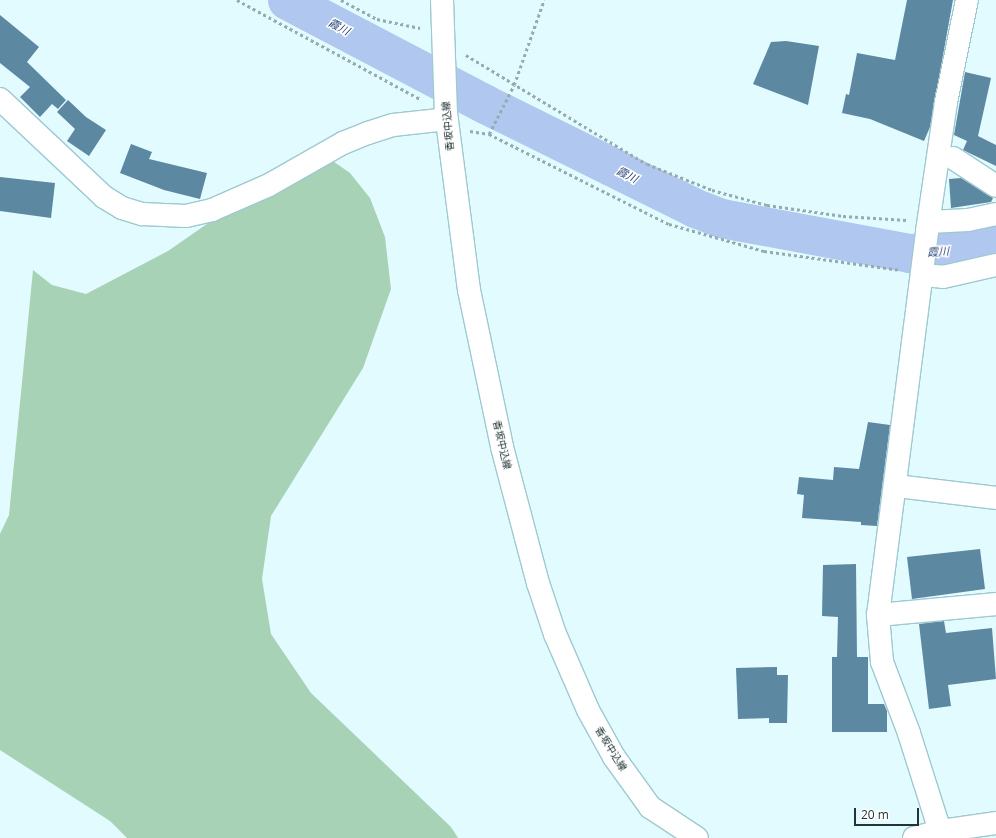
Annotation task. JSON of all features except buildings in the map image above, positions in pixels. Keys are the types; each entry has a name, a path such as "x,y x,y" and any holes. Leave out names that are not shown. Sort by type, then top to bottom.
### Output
{"street":[{"name":"香坂中込線","path":"442,0 442,43 447,117 469,290 500,439 538,583 555,634 588,710 614,757 650,807 697,838"},
{"path":"938,834 909,733 882,662 878,615 896,486 928,226 946,102 967,0"},
{"path":"0,99 104,197 122,208 142,214 186,216 212,210 263,188 342,143 368,133 393,125 447,117"},
{"path":"953,158 996,186"},
{"path":"928,226 996,214"},
{"path":"922,272 942,277 996,265"},
{"path":"896,486 996,498"},
{"path":"878,615 996,604"},
{"path":"914,838 996,823"}],"path":[{"path":"237,0 473,131 489,134 669,224 764,251 922,272"},
{"path":"341,0 377,20 442,43 461,52 647,164 712,190 767,205 928,226"},
{"path":"489,134 514,85 544,0"}],"green space":[{"path":"327,157 350,173 370,198 385,237 391,289 363,368 271,516 262,579 271,634 311,693 451,827 458,838 127,838 110,821 0,750 0,534 9,515 33,270 52,285 86,294 168,251 279,174"}],"waterway":[{"name":"霞川","path":"287,0 485,104 695,208 721,218 909,253 960,251 996,241"}]}
